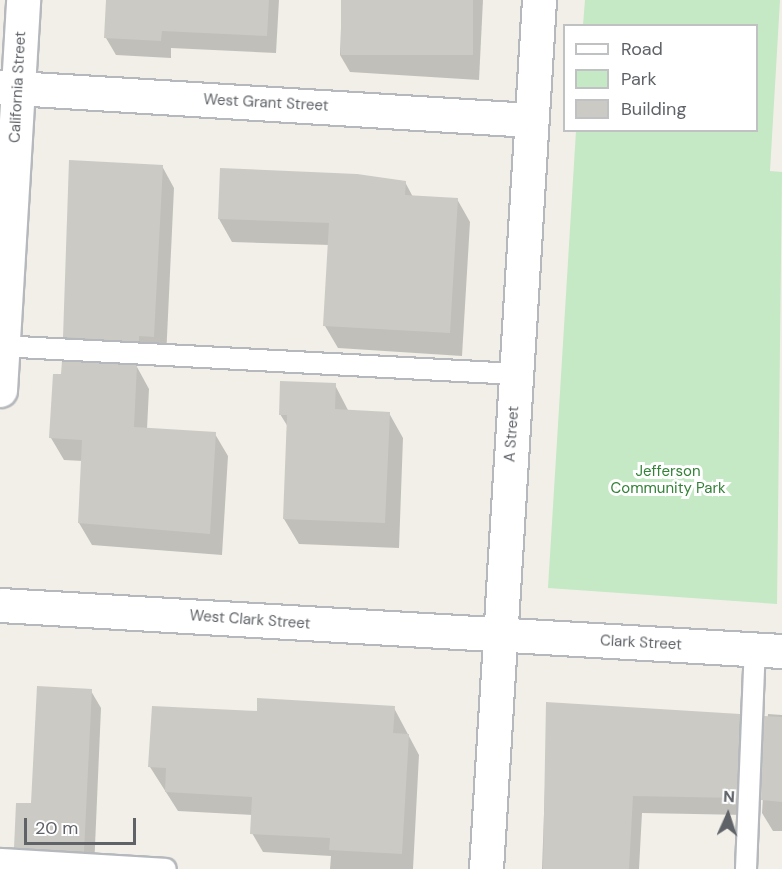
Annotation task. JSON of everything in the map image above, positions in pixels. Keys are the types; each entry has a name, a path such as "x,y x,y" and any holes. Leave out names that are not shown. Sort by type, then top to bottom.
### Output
{"street":[{"name":"California Street","path":"0,390 9,87 23,0"},
{"name":"A Street","path":"486,869 539,0"},
{"name":"West Grant Street","path":"9,87 531,120"},
{"name":"West Clark Street","path":"0,605 500,635"},
{"name":"Clark Street","path":"500,635 769,650"}],"lane":[{"path":"2,347 516,374"},
{"path":"746,869 769,650"},
{"path":"0,859 166,869"}],"green space":[{"name":"Jefferson Community Park","path":"585,0 780,0 770,171 782,172 777,604 548,588 576,132 758,132 758,24 583,24"}],"building":[{"path":"106,0 269,0 267,36 162,31 161,41 104,38"},
{"path":"341,0 473,0 473,55 341,55"},
{"path":"69,160 163,165 154,337 139,336 139,342 63,337"},
{"path":"220,168 357,174 406,181 405,195 458,198 450,333 323,326 329,223 218,219"},
{"path":"62,361 137,365 134,427 216,432 210,534 78,523 82,440 49,438 53,374 61,374"},
{"path":"280,381 336,383 335,409 390,412 385,523 283,519 287,415 279,415"},
{"path":"37,686 92,689 84,852 14,848 16,803 31,803"},
{"path":"257,698 395,706 393,733 409,734 402,854 329,850 330,838 250,834 252,797 165,792 166,768 148,767 152,706 257,711"},
{"path":"546,702 740,714 737,798 633,796 629,869 543,869"},
{"path":"764,716 782,717 782,802 761,800"}]}
